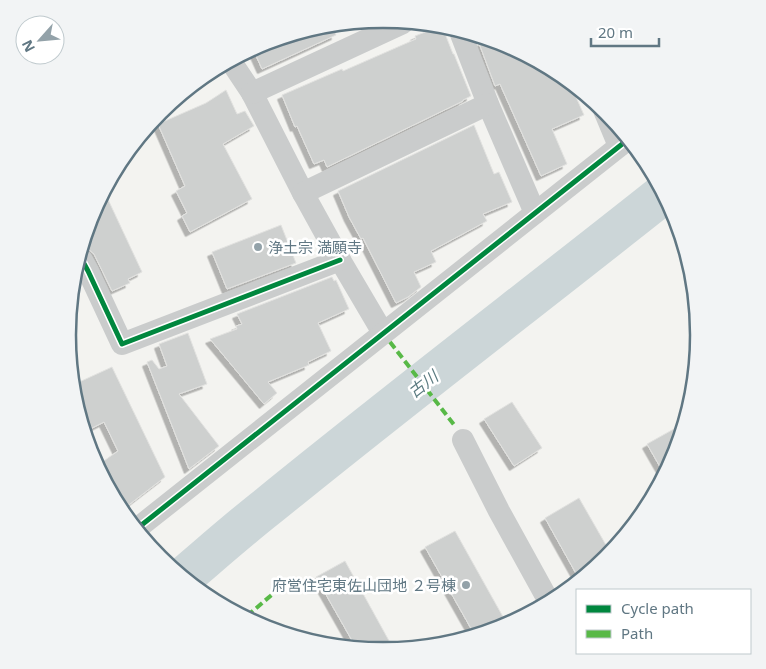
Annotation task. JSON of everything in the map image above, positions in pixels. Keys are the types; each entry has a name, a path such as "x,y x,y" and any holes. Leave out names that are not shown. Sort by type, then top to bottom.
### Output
{"street":[{"path":"252,93 392,28"},
{"path":"463,38 488,104 535,213"},
{"path":"234,66 252,93 303,193 383,333"},
{"path":"303,193 488,104"},
{"path":"142,525 623,143"},
{"path":"83,269 122,344 340,260"},
{"path":"462,440 499,512 545,595"}],"building":[{"path":"335,31 336,35 262,69 256,55 284,44"},
{"path":"428,31 445,34 471,96 327,167 324,160 314,164 297,126 295,127 282,95 416,39 415,36"},
{"path":"479,43 519,59 554,79 575,96 584,115 552,129 567,164 541,176 500,84 495,86"},
{"path":"226,90 237,114 245,111 254,126 223,144 252,199 190,232 182,216 187,213 176,191 185,186 158,125 206,103"},
{"path":"474,125 494,174 499,172 512,202 483,214 487,221 431,251 436,262 414,272 421,287 396,303 363,238 361,239 349,217 338,191"},
{"path":"108,199 142,272 128,279 130,283 112,291 94,254 88,249 99,217"},
{"path":"281,225 296,263 227,289 212,252"},
{"path":"332,277 334,281 336,280 349,309 318,323 331,351 308,362 309,365 268,382 277,393 264,404 210,339 237,329 236,326 242,324 237,314"},
{"path":"188,333 207,384 179,394 219,446 189,469 147,362 152,360 159,369 167,366 159,344"},
{"path":"112,367 165,477 128,505 104,461 118,451 104,422 91,429 80,382"},
{"path":"512,402 542,448 514,466 484,419"},
{"path":"676,428 660,466 647,444"},
{"path":"579,498 606,545 576,573 545,518"},
{"name":"府営住宅東佐山団地 ２号棟","path":"455,531 503,617 471,628 425,547"},
{"path":"345,561 390,642 352,640 316,577"}],"waterway":[{"name":"古川","path":"189,572 316,467 658,198"}],"marked path":[{"path":"390,342 455,426"},
{"path":"252,612 289,580"}],"cycle path":[{"path":"142,525 623,143"},
{"path":"84,264 122,344 340,260"}],"place":[{"name":"浄土宗 満願寺","path":"258,247"},
{"name":"府営住宅東佐山団地 ２号棟","path":"466,585"}]}
